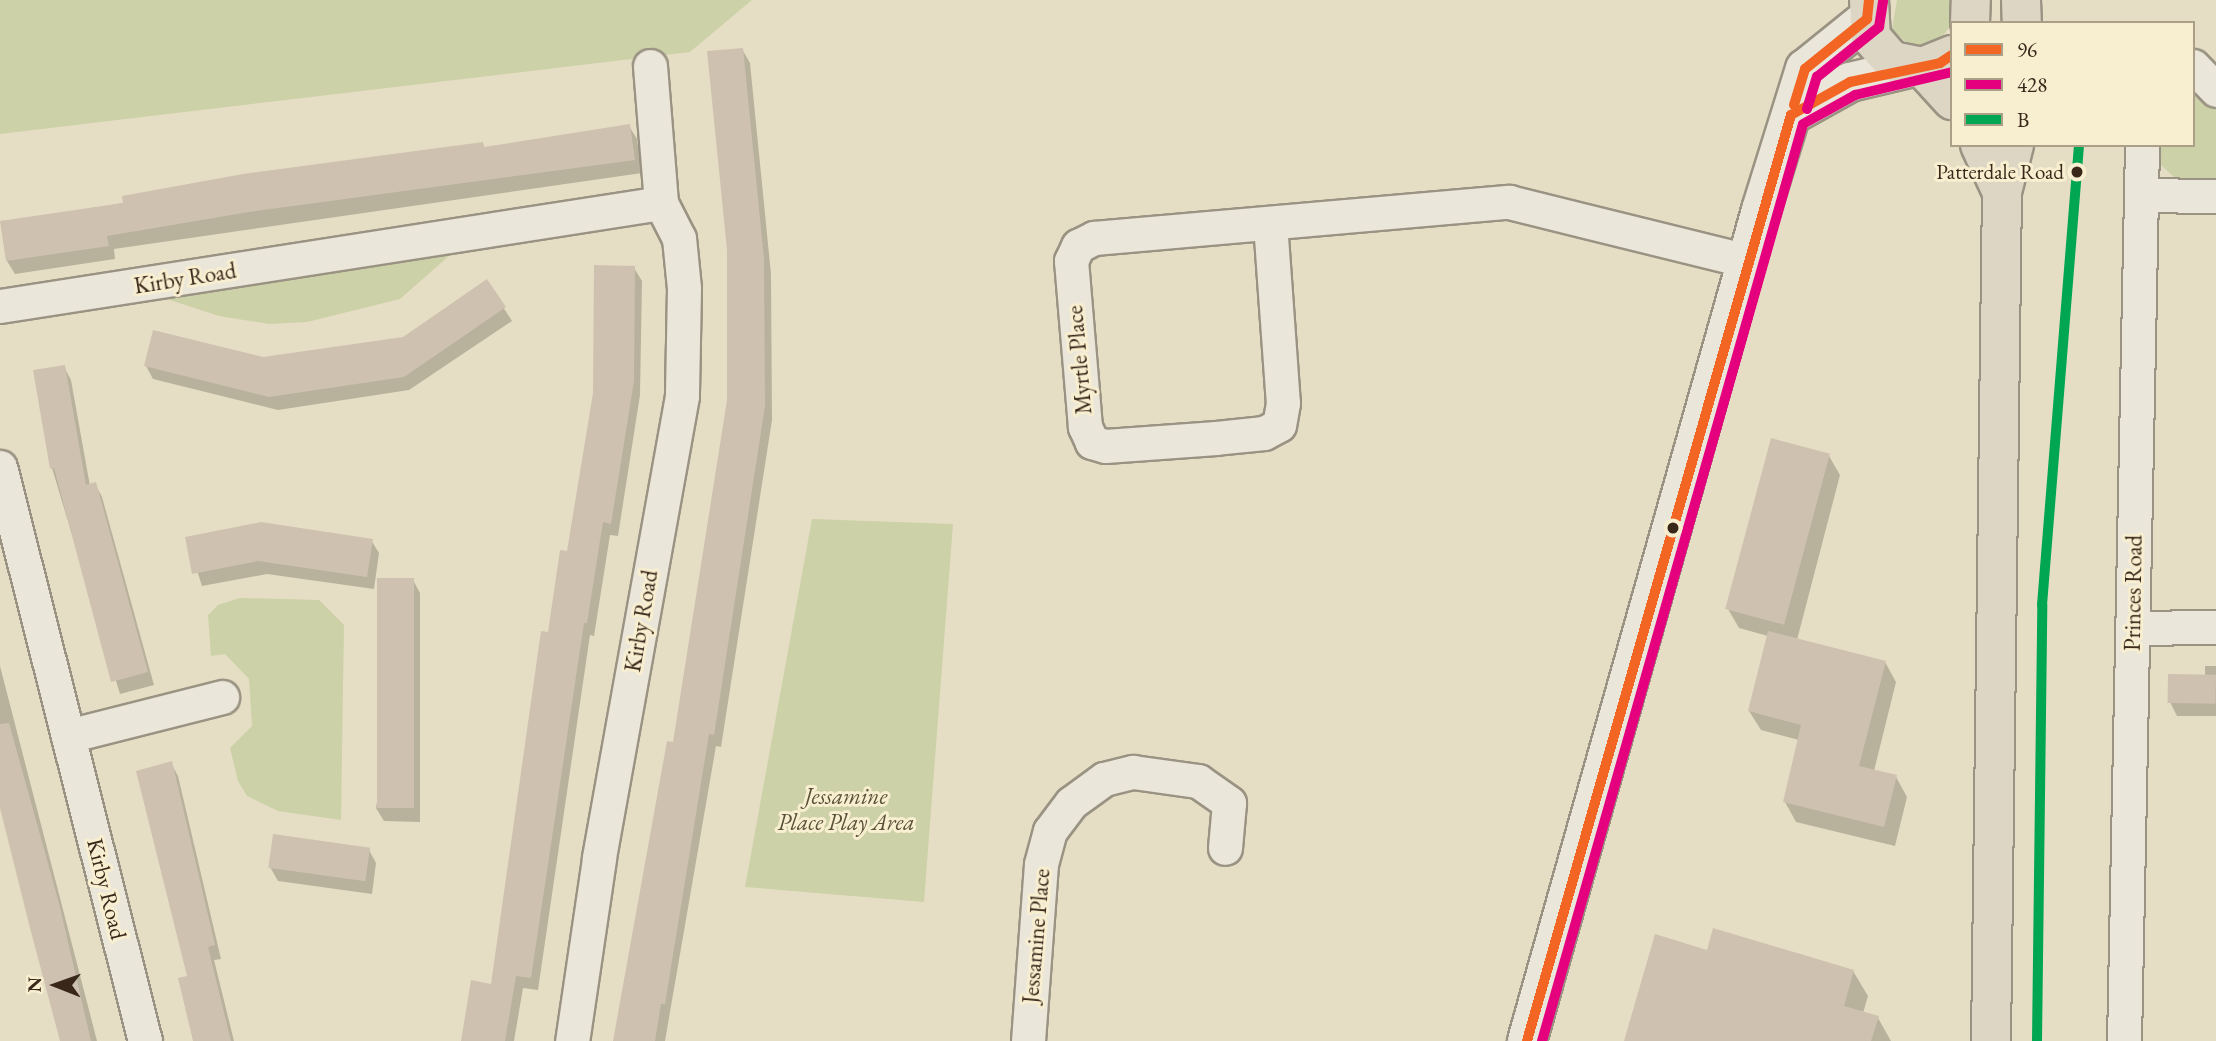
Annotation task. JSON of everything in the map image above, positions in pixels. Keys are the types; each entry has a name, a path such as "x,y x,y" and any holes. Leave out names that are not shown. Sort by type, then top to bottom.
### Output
{"main road":[{"path":"1970,21 1971,0"},
{"path":"2021,0 2022,21"},
{"path":"1527,1041 1805,69 1868,10 1879,50 1892,61 1929,63"},
{"path":"1929,63 1950,97"},
{"path":"1791,115 1850,82 1929,63"},
{"path":"1981,147 2002,192"},
{"path":"1991,1041 2002,192 2013,147"}],"street":[{"name":"Kirby Road","path":"572,1041 598,859 682,396 686,320 683,275 679,238 661,203 650,66"},
{"path":"2195,68 2216,90"},
{"name":"Princes Road","path":"2124,1041 2142,147"},
{"path":"2141,195 2216,196"},
{"name":"Myrtle Place","path":"1270,223 1283,403 1279,425 1264,433 1216,438 1105,446 1092,442 1086,432 1082,402 1071,261 1076,249 1094,238 1508,202 1748,261"},
{"name":"Kirby Road","path":"0,306 661,203"},
{"name":"Kirby Road","path":"0,467 145,1041"},
{"path":"2132,628 2216,627"},
{"path":"68,737 222,697"},
{"name":"Jessamine Place","path":"1028,1041 1035,908 1050,831 1071,803 1104,779 1133,772 1198,782 1229,803 1225,848"}],"green space":[{"path":"0,0 752,0 690,52 0,134"},
{"path":"1897,0 1957,0 1953,21 1950,21 1950,26 1939,41 1919,48 1909,45 1892,29"},
{"path":"2195,82 2216,103 2216,183 2176,179 2161,165 2154,147 2195,147"},
{"path":"475,233 400,299 307,322 269,324 219,316 130,287"},
{"name":"Jessamine Place Play Area","path":"812,519 953,524 924,902 745,887"},
{"path":"240,598 319,600 344,625 341,820 278,811 247,796 238,781 230,748 252,726 249,679 225,654 211,656 208,615 218,605"}],"building":[{"path":"743,48 764,259 765,406 714,735 709,734 665,1004 661,1004 655,1041 613,1041 667,741 673,742 727,400 727,250 707,51"},
{"path":"630,124 635,160 249,212 107,236 109,246 6,261 0,221 123,203 122,196 243,174 483,142 484,147"},
{"path":"594,265 635,266 634,381 611,524 603,522 587,623 584,623 531,978 516,976 505,1041 461,1041 471,980 491,984 541,631 548,632 560,550 567,551 593,393"},
{"path":"487,279 506,307 404,377 269,397 144,366 153,330 263,357 403,337"},
{"path":"65,365 86,485 96,482 148,672 111,682 54,468 50,469 33,370"},
{"path":"1771,438 1830,454 1784,625 1725,609"},
{"path":"261,522 373,539 367,577 258,561 192,574 185,537"},
{"path":"377,578 414,578 414,808 377,808"},
{"path":"1768,631 1886,661 1859,766 1897,775 1884,827 1783,802 1801,725 1748,711"},
{"path":"2168,674 2216,675 2215,704 2167,703"},
{"path":"9,723 59,903 91,1041 60,1041 30,928 0,808 0,724"},
{"path":"172,761 215,945 208,947 231,1041 193,1041 178,978 187,976 136,771"},
{"path":"273,834 370,848 365,881 268,868"},
{"path":"1713,928 1854,970 1844,1006 1879,1016 1871,1041 1624,1041 1655,934 1707,950"}],"transit line":[{"name":"96","path":"1794,105 1805,69 1867,19 1869,0"},
{"name":"428","path":"1807,109 1817,77 1879,27 1883,1"},
{"name":"96","path":"1527,1041 1791,115 1850,82 1940,63 1950,56"},
{"name":"428","path":"1542,1041 1803,124 1855,95 1950,72"},
{"name":"B","path":"2037,1041 2042,605 2079,147"}],"place":[{"name":"Patterdale Road","path":"2077,172"}]}
